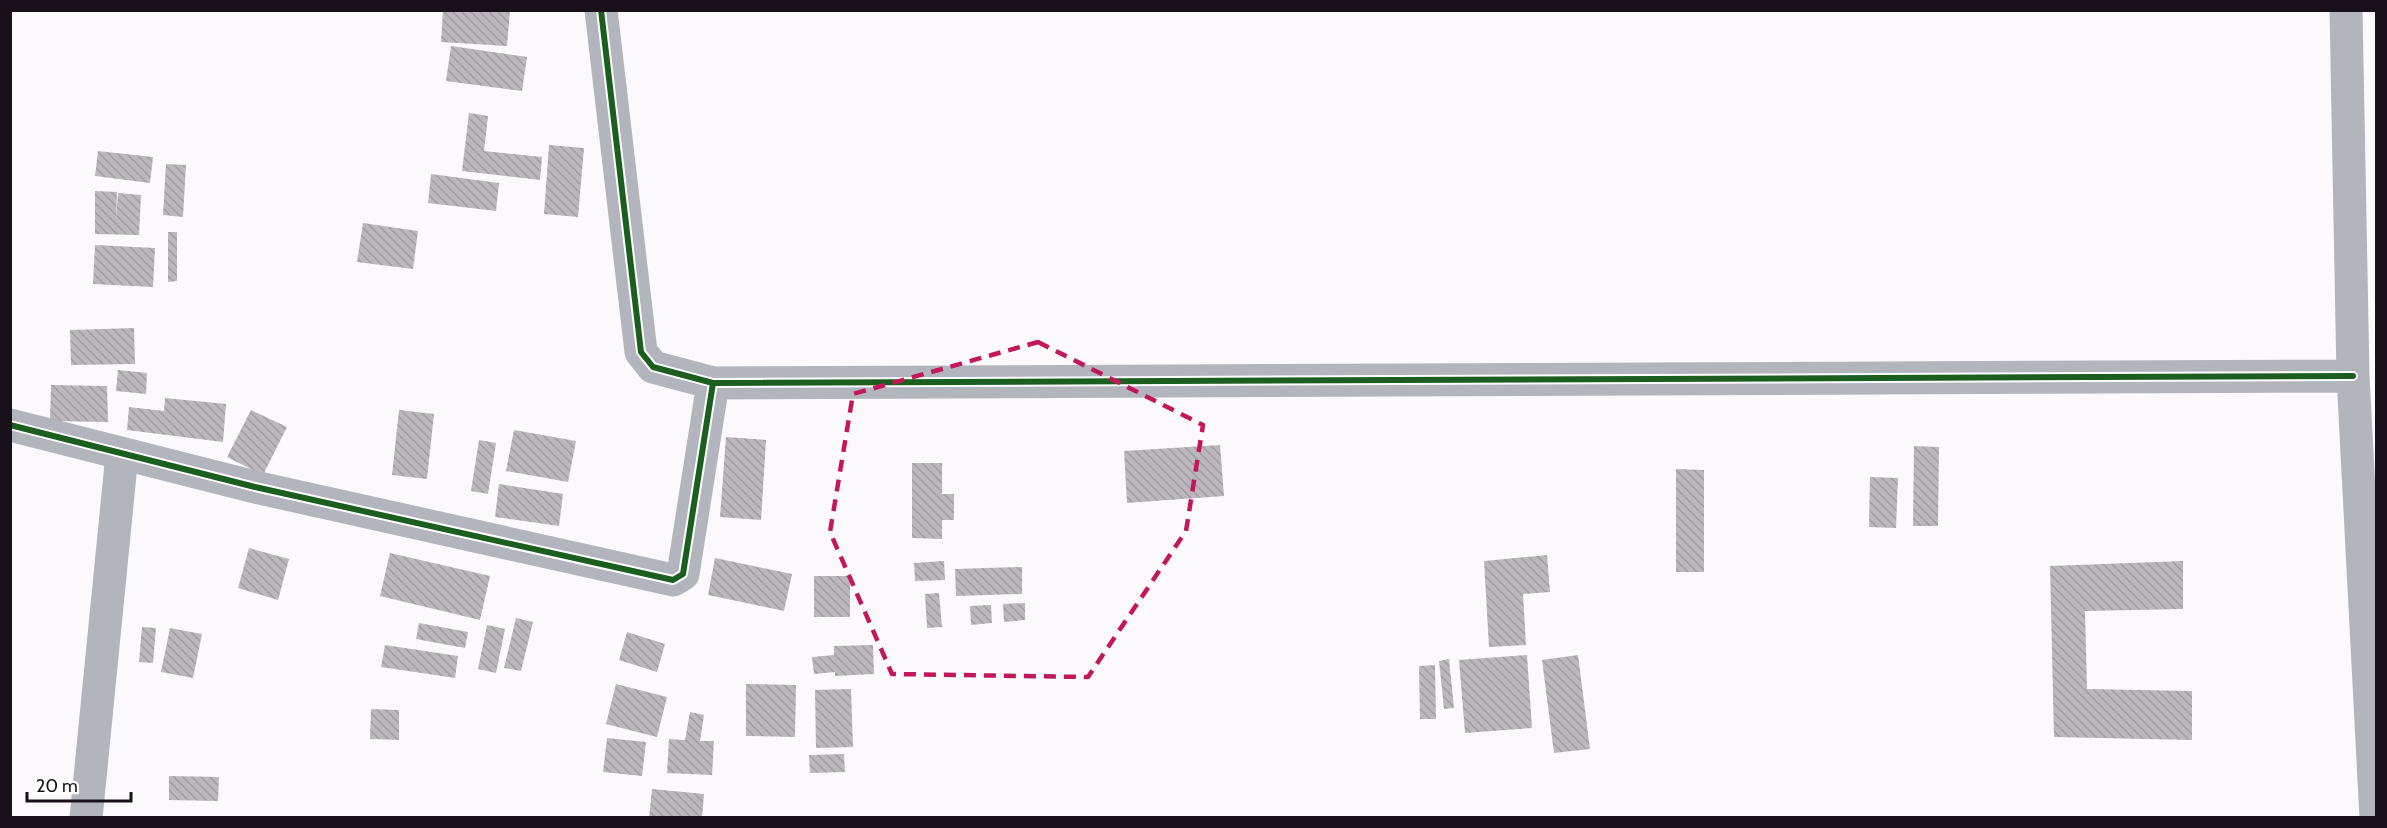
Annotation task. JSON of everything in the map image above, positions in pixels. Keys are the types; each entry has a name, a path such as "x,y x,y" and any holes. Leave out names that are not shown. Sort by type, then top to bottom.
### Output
{"street":[{"path":"601,10 636,329 641,352 653,367 713,383 2353,376"},
{"path":"2346,10 2353,376 2376,818"},
{"path":"10,425 255,487 673,580 683,574 713,383"},
{"path":"86,818 122,454"}],"highlighted area":[{"path":"1038,342 1203,425 1186,531 1088,677 892,674 830,532 853,394"}],"building":[{"path":"443,10 510,10 507,46 441,42"},
{"path":"451,46 527,57 522,91 446,81"},
{"path":"469,113 488,116 484,151 542,157 540,180 462,171"},
{"path":"549,145 584,148 578,217 544,214"},
{"path":"98,151 153,157 150,183 95,176"},
{"path":"166,164 186,165 183,217 163,215"},
{"path":"431,174 499,183 496,211 428,203"},
{"path":"95,191 117,192 116,220 118,193 141,195 139,235 95,234"},
{"path":"363,223 418,231 413,269 357,262"},
{"path":"168,232 177,232 177,281 168,282"},
{"path":"95,245 155,248 153,287 93,284"},
{"path":"134,328 135,364 71,365 70,330"},
{"path":"118,370 147,373 146,394 116,391"},
{"path":"51,385 107,386 108,422 50,421"},
{"path":"165,398 226,404 223,442 127,430 129,407 164,411"},
{"path":"251,410 287,427 263,475 227,457"},
{"path":"399,410 434,414 427,479 392,475"},
{"path":"514,430 576,441 568,482 506,471"},
{"path":"726,437 766,440 761,520 720,517"},
{"path":"479,440 496,443 488,494 471,491"},
{"path":"1220,445 1224,496 1127,503 1124,451"},
{"path":"1914,446 1939,447 1938,526 1913,526"},
{"path":"912,463 942,463 942,494 954,494 954,520 942,520 942,539 912,538"},
{"path":"1676,469 1704,470 1704,572 1676,572"},
{"path":"1870,477 1898,478 1896,528 1869,527"},
{"path":"499,484 563,494 559,526 495,517"},
{"path":"249,548 289,559 278,600 238,588"},
{"path":"390,553 490,576 480,620 380,596"},
{"path":"1547,555 1550,592 1523,594 1526,645 1489,647 1484,561"},
{"path":"715,558 792,574 784,611 708,595"},
{"path":"944,561 945,580 915,581 914,563"},
{"path":"2183,561 2183,609 2085,611 2087,689 2192,691 2192,740 2054,737 2050,566"},
{"path":"1022,567 1022,594 956,596 955,569"},
{"path":"814,576 850,576 850,617 814,617"},
{"path":"939,593 942,627 927,628 925,594"},
{"path":"1025,603 1025,620 1004,622 1003,604"},
{"path":"991,605 992,623 971,625 970,606"},
{"path":"516,618 533,622 521,671 504,668"},
{"path":"419,623 468,632 465,648 416,639"},
{"path":"487,625 505,629 496,673 478,669"},
{"path":"142,627 156,628 153,663 139,662"},
{"path":"170,628 202,634 193,678 161,672"},
{"path":"627,632 665,644 657,672 619,660"},
{"path":"385,645 458,656 455,678 381,667"},
{"path":"873,645 874,674 835,676 835,672 814,674 812,657 834,655 834,646"},
{"path":"1527,655 1532,728 1465,733 1459,660"},
{"path":"1578,655 1590,749 1554,753 1542,660"},
{"path":"1449,659 1454,708 1444,709 1439,661"},
{"path":"1435,665 1436,719 1420,719 1419,666"},
{"path":"616,684 667,697 657,737 606,724"},
{"path":"746,684 796,685 795,737 746,736"},
{"path":"851,689 853,747 816,748 815,690"},
{"path":"371,709 399,710 399,740 370,739"},
{"path":"690,712 704,715 700,741 714,741 712,775 667,773 669,739 685,740"},
{"path":"607,738 646,742 642,776 603,772"},
{"path":"844,754 845,772 810,773 809,755"},
{"path":"169,776 219,777 218,801 169,800"},
{"path":"652,789 704,794 702,818 649,818"}],"cycle path":[{"path":"601,10 641,352 653,367 713,383 2353,376"},
{"path":"10,425 255,487 673,580 683,574 713,383"}]}
